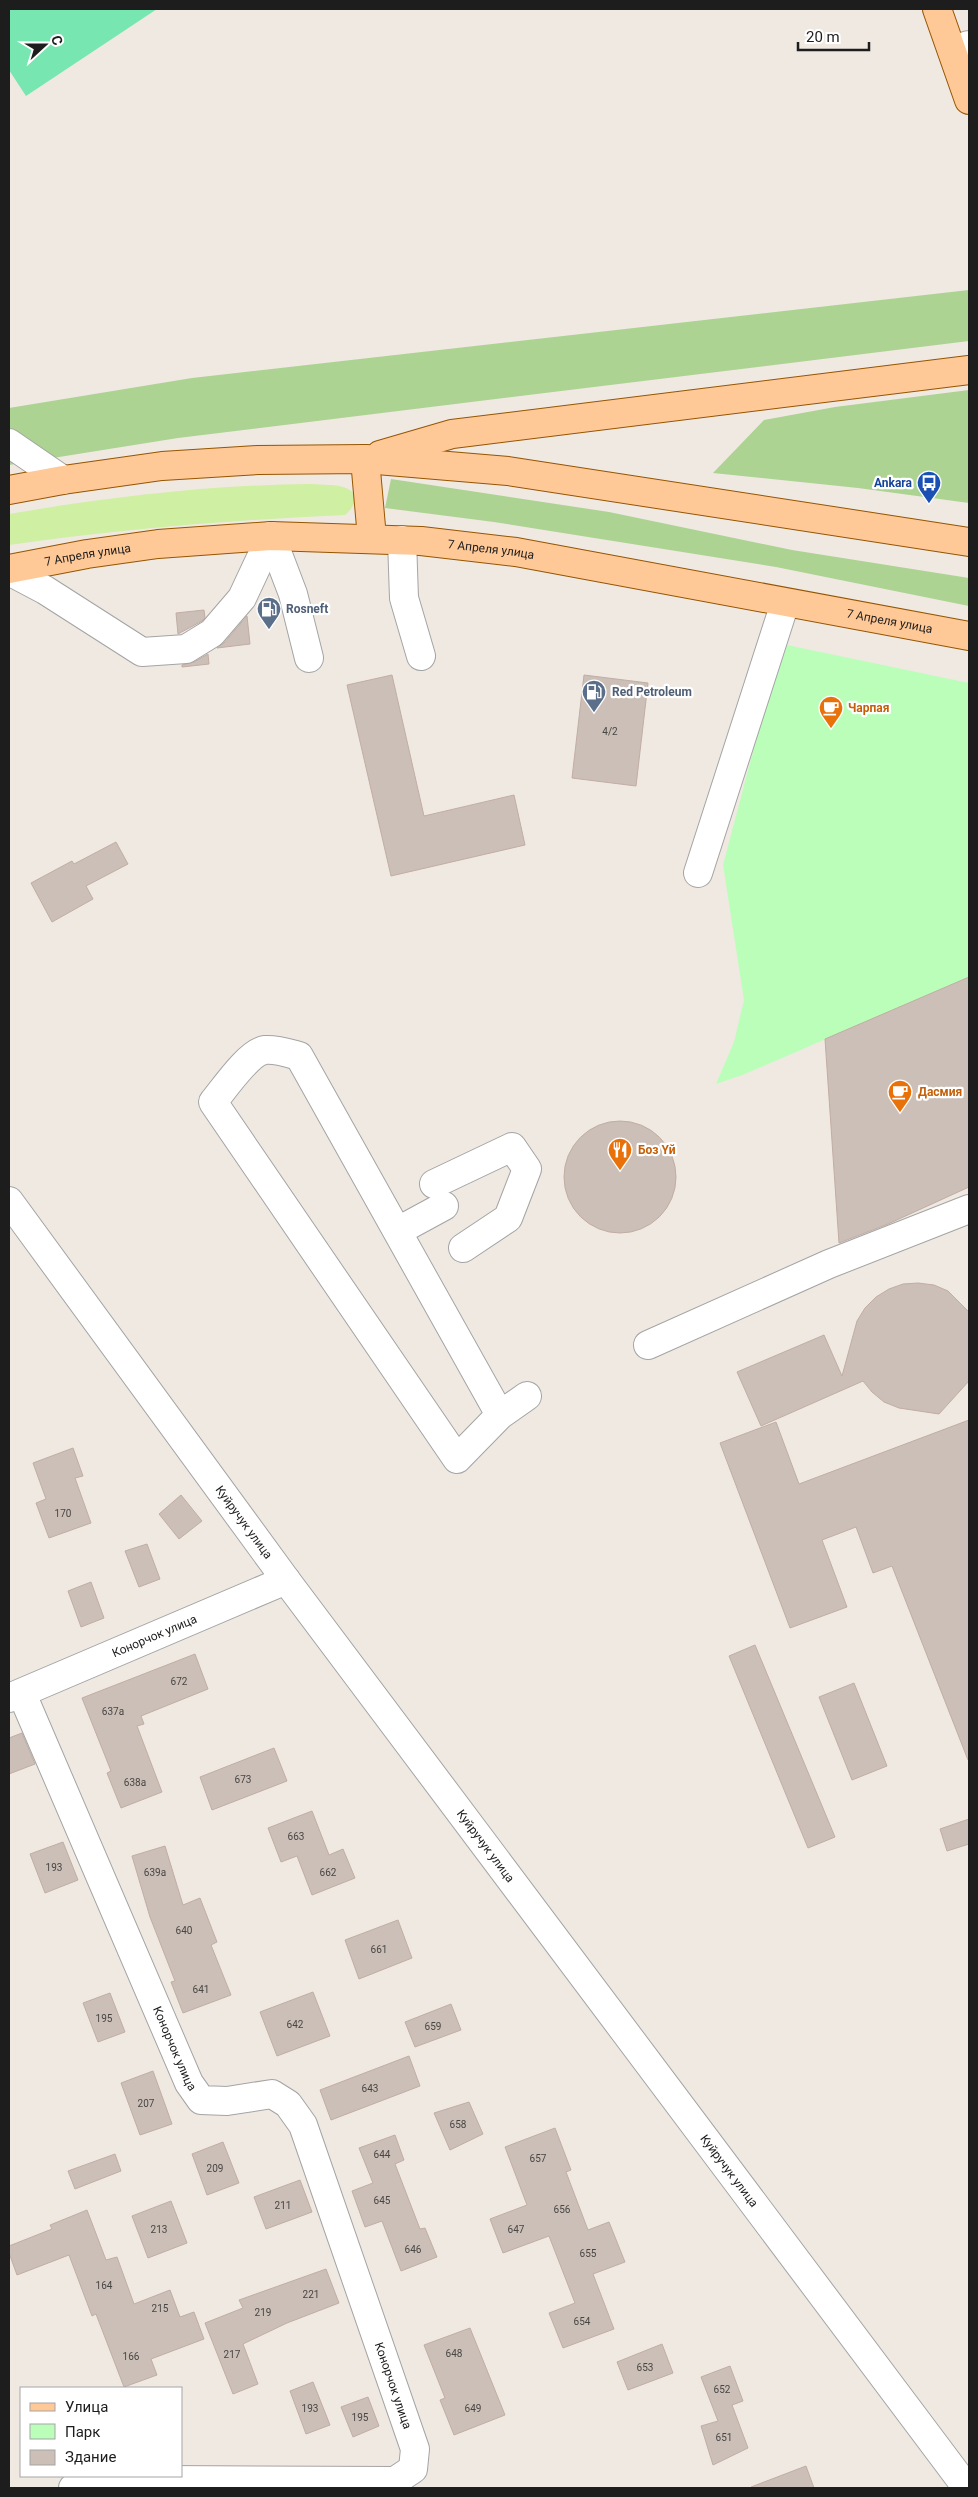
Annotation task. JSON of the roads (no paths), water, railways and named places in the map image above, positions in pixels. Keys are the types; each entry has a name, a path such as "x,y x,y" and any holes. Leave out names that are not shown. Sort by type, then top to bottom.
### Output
{"main road":[{"path":"937,9 960,47 969,100"},
{"path":"365,459 452,434 969,370"},
{"path":"365,459 372,538"},
{"path":"9,490 63,480 162,466 248,460 365,459 508,471 969,542"},
{"name":"7 Апреля улица","path":"9,570 87,554 158,544 270,536 402,540 516,552 969,636"}],"street":[{"path":"9,442 63,480"},
{"path":"9,570 45,590 142,652 186,649 212,633 242,598 270,536"},
{"path":"270,536 294,594 310,658"},
{"path":"402,540 404,598 421,656"},
{"path":"698,872 785,603"},
{"path":"500,1415 300,1056 281,1051 263,1050 249,1059 213,1102 457,1459 500,1415 527,1396"},
{"path":"398,1231 439,1195 512,1147 527,1169 508,1218 463,1248"},
{"name":"Куйручук улица","path":"9,1201 286,1580 967,2488"},
{"path":"648,1345 829,1264 969,1209"},
{"name":"Конорчок улица","path":"73,2488 165,2480 395,2481 413,2469 415,2450 303,2125 288,2104 272,2094 227,2101 201,2100 189,2082 16,1696 286,1580"}],"place":[{"name":"Ankara","path":"929,504"},
{"name":"Rosneft","path":"269,630"},
{"name":"Red Petroleum","path":"594,713"},
{"name":"Чарпая","path":"831,729"},
{"name":"Дасмия","path":"900,1113"},
{"name":"Боз Үй","path":"620,1171"}]}
